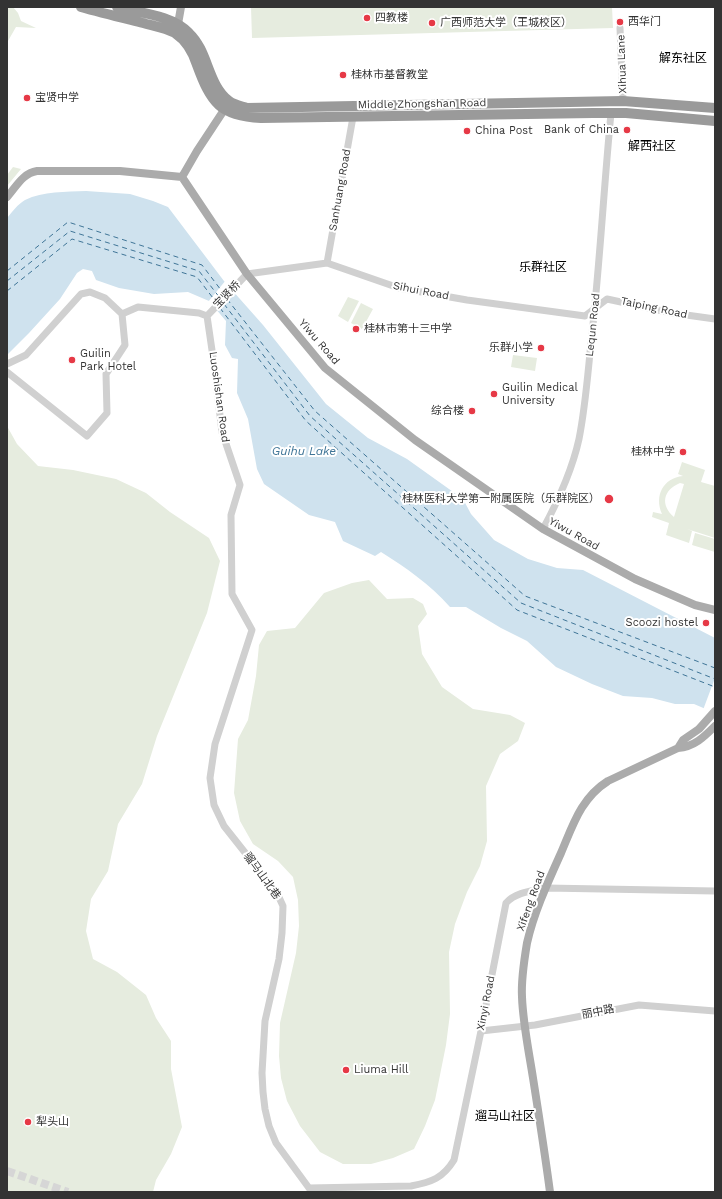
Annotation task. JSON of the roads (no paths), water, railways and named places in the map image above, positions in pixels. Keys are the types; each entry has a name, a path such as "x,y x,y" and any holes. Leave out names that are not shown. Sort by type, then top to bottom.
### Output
{"highway":[{"path":"81,7 159,27 176,28"},
{"path":"117,7 161,18 176,28 193,54 206,86 214,99 227,106"},
{"name":"Middle Zhongshan Road","path":"227,106 262,108 623,101 715,108"},
{"name":"Middle Zhongshan Road","path":"227,106 233,114 245,117 260,118 611,113 715,121"}],"main road":[{"path":"176,28 181,7"},
{"path":"7,197 25,176 32,171 120,171 182,177 197,151 227,106"},
{"name":"Yiwu Road","path":"182,177 247,274 325,368 415,440 543,529 634,579 695,605 715,610"},
{"name":"Yiwu Road","path":"681,598 715,605"},
{"path":"678,748 684,740 699,729 709,719 715,711"},
{"path":"678,748 687,747 705,737 715,726"},
{"name":"Xifeng Road","path":"550,1192 522,997 525,958 530,929 572,826 588,797 608,781 678,748"}],"street":[{"name":"Xihua Lane","path":"620,28 623,101"},
{"name":"Lequn Road","path":"543,529 554,509 567,476 578,440 586,402 611,113"},
{"name":"Sanhuang Road","path":"327,263 353,117"},
{"name":"Sihui Road","path":"247,274 327,263 399,288 468,300 585,316 595,308"},
{"name":"宝贤桥","path":"207,316 247,274"},
{"path":"7,364 26,355 81,294 90,292 105,298 122,314 125,344 106,374 107,413 87,436 7,372"},
{"name":"Taiping Road","path":"595,308 607,299 672,313 715,319"},
{"path":"122,314 138,307 199,313 207,316"},
{"name":"Luoshishan Road","path":"207,316 214,357 222,432 240,485 231,515 232,594"},
{"name":"骝马山北巷","path":"232,594 252,630 215,744 210,778 214,805 224,826 277,893 283,906 279,959 265,1021 262,1066 263,1092 268,1120 276,1143 308,1190"},
{"name":"Xinyi Road","path":"308,1190 411,1186 438,1178 448,1170 454,1160 506,903 511,897 521,893 546,888 715,891"},
{"name":"丽中路","path":"481,1030 525,1026 639,1005 715,1010"}],"water":[{"name":"Guihu Lake","path":"86,191 130,194 168,207 224,281 263,325 326,404 368,438 407,459 463,499 471,514 494,540 528,559 557,568 583,570 715,638 715,713 694,704 675,704 652,698 623,696 592,684 556,667 527,641 501,628 466,607 450,607 409,570 381,552 375,556 343,541 335,522 309,515 264,484 257,469 248,419 237,393 238,359 232,358 225,345 226,321 209,301 188,292 154,294 119,288 96,280 92,271 83,269 77,273 60,299 7,355 7,218 15,208 25,200 32,197 55,192"}],"tunnel":[{"path":"7,1171 68,1192"}],"place":[{"name":"四教楼","path":"367,18"},
{"name":"西华门","path":"620,22"},
{"name":"广西师范大学（王城校区）","path":"432,23"},
{"name":"桂林市基督教堂","path":"343,75"},
{"name":"宝贤中学","path":"27,98"},
{"name":"Bank of China","path":"627,130"},
{"name":"China Post","path":"467,131"},
{"name":"桂林市第十三中学","path":"356,329"},
{"name":"乐群小学","path":"541,348"},
{"name":"Guilin Park Hotel","path":"72,360"},
{"name":"Guilin Medical University","path":"494,394"},
{"name":"综合楼","path":"472,411"},
{"name":"桂林中学","path":"683,452"},
{"name":"桂林医科大学第一附属医院（乐群院区）","path":"609,499"},
{"name":"Scoozi hostel","path":"706,623"},
{"name":"Liuma Hill","path":"346,1070"},
{"name":"犁头山","path":"28,1122"}],"district":[{"name":"解东社区","path":"683,58"},
{"name":"解西社区","path":"652,146"},
{"name":"乐群社区","path":"543,267"},
{"name":"遛马山社区","path":"505,1116"}]}
